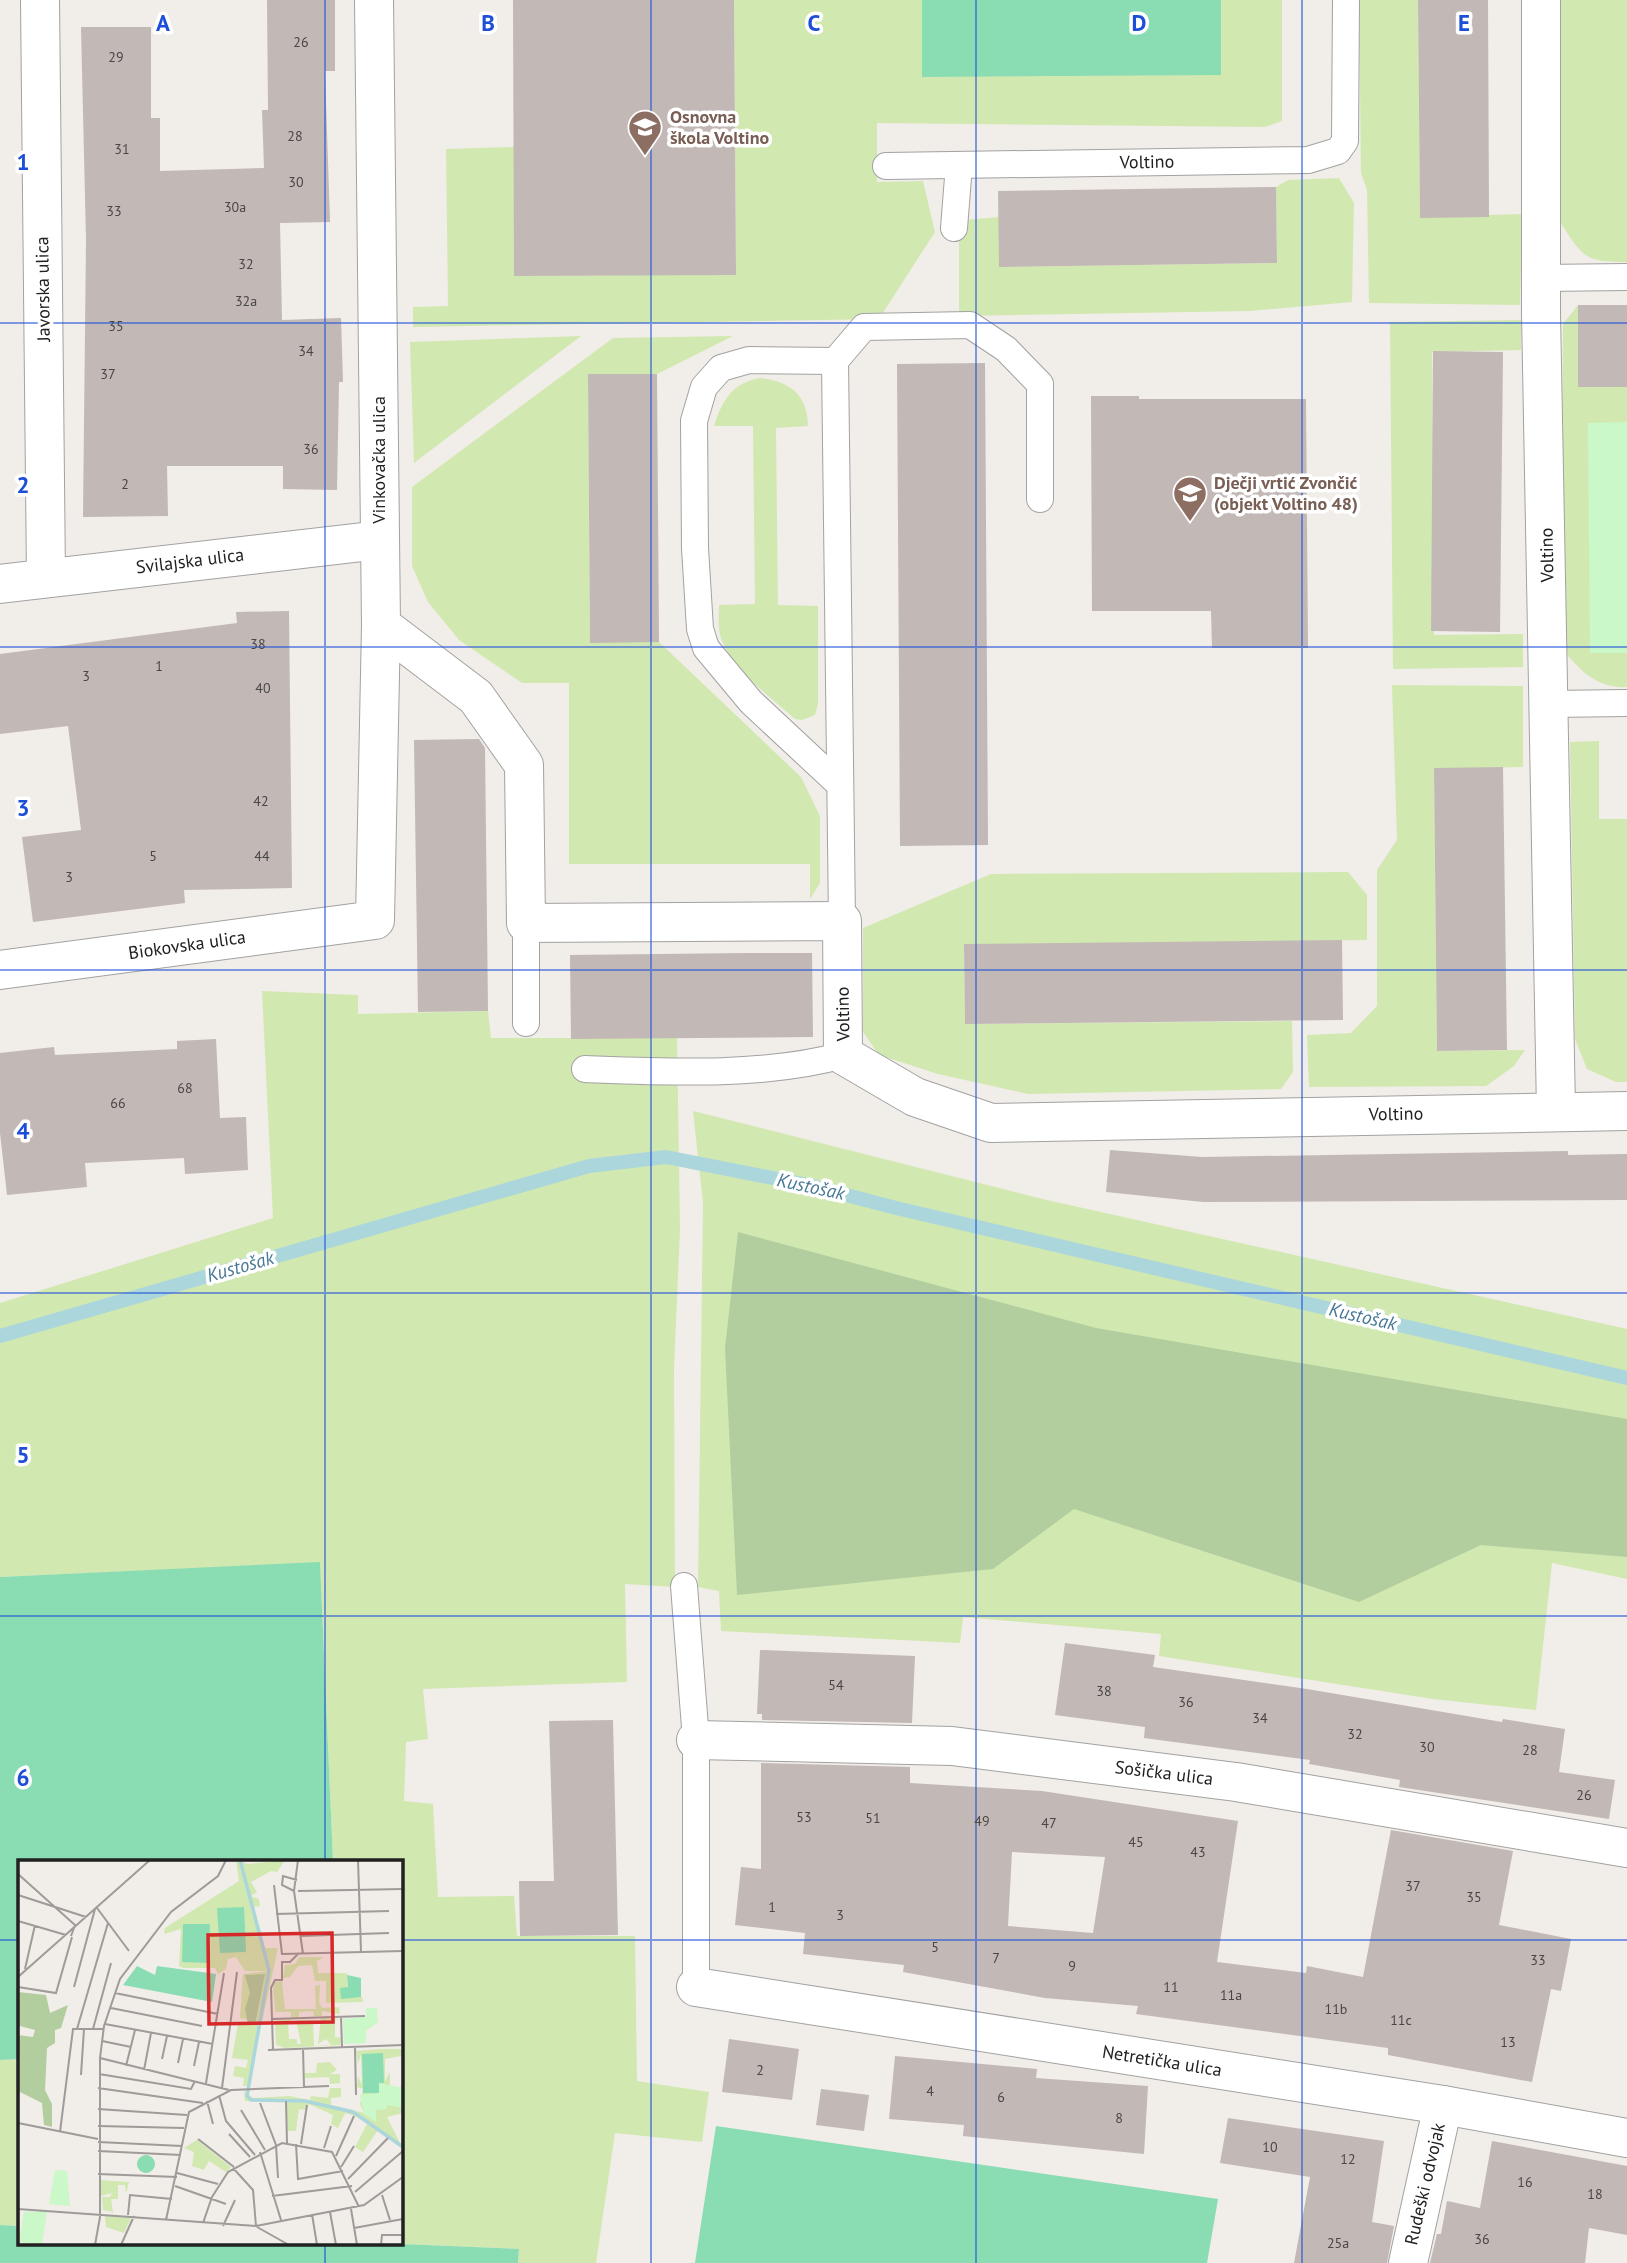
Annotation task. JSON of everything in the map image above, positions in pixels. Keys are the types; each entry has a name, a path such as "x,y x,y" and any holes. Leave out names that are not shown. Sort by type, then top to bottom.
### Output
{"street":[{"name":"Javorska ulica","path":"40,0 46,578"},
{"name":"Vinkovačka ulica","path":"374,0 380,332 381,625 374,920"},
{"name":"Voltino","path":"1541,0 1541,278 1556,1111"},
{"name":"Svilajska ulica","path":"0,584 380,540"},
{"path":"381,625 476,697 524,765 526,923 842,921"},
{"name":"Biokovska ulica","path":"0,970 374,920"},
{"name":"Voltino","path":"842,921 844,1055 915,1097 990,1123 1627,1111"},
{"name":"Sošička ulica","path":"696,1740 951,1746 1237,1782 1627,1848"},
{"name":"Netretička ulica","path":"696,1987 1443,2105 1627,2138"},
{"name":"Rudeški odvojak","path":"1408,2263 1443,2105"}],"lane":[{"name":"Voltino","path":"886,166 1308,160 1338,151 1345,141 1346,0"},
{"path":"954,228 959,165"},
{"path":"1541,278 1627,277"},
{"path":"842,921 835,361 864,327 970,325 1006,349 1040,384 1040,499"},
{"path":"835,361 749,360 721,368 704,387 694,421 694,497 699,629 706,648 751,702 839,784"},
{"path":"1549,704 1627,703"},
{"path":"526,923 526,1023"},
{"path":"585,1069 682,1073 815,1063 844,1055"},
{"path":"684,1586 696,1740 696,1987"}],"green space":[{"path":"734,0 1282,0 1282,121 1265,127 877,123 877,182 923,181 935,232 879,319 413,327 413,307 448,306 446,149 514,147 515,276 736,274"},
{"path":"922,0 1221,0 1221,75 922,77"},
{"path":"1359,0 1418,0 1420,217 1522,214 1520,305 1369,303 1367,190 1361,173"},
{"path":"1554,0 1627,0 1627,262 1602,261 1586,255 1560,222"},
{"path":"1339,178 1354,203 1352,302 1249,311 959,316 959,236 965,220 999,217 1000,267 1277,263 1276,187 1288,180"},
{"path":"1578,305 1578,387 1627,387 1627,687 1606,685 1597,681 1574,663 1561,647 1563,324"},
{"path":"1521,320 1521,350 1432,352 1434,635 1523,634 1523,667 1393,669 1390,322"},
{"path":"581,336 414,463 410,342"},
{"path":"733,336 657,374 588,374 590,642 659,642 801,777 820,816 820,883 810,899 810,864 569,864 569,683 522,683 459,640 428,602 412,566 412,487 613,338"},
{"path":"760,378 780,382 795,391 805,406 807,415 808,426 776,428 778,605 818,606 818,704 815,715 802,720 795,719 745,674 729,654 719,629 719,605 755,604 753,426 714,426 730,394 742,384"},
{"path":"1627,422 1627,653 1590,653 1588,423"},
{"path":"1392,685 1523,686 1523,767 1434,769 1437,1051 1525,1050 1514,1066 1486,1086 1309,1087 1307,1035 1351,1033 1377,1006 1377,870 1397,840"},
{"path":"1599,741 1599,819 1627,819 1627,1082 1616,1082 1587,1069 1575,1039 1570,742"},
{"path":"1348,872 1367,895 1367,940 964,945 965,1024 1292,1021 1293,1072 1281,1089 1028,1094 938,1074 879,1055 863,1032 863,928 991,874"},
{"path":"262,991 358,995 358,1014 488,1011 491,1038 677,1038 680,1229 674,1369 675,1587 625,1584 627,1682 423,1689 428,1739 406,1742 404,1801 433,1804 438,1897 514,1896 517,1936 635,1936 637,2081 709,2092 702,2142 615,2133 596,2263 518,2263 519,2249 402,2244 402,1860 333,1860 320,1563 0,1577 0,1303 273,1218"},
{"path":"693,1111 1047,1200 1627,1329 1627,1579 1552,1563 1536,1710 1433,1699 1159,1656 1161,1634 963,1617 960,1643 721,1631 719,1591 698,1587 703,1203"},
{"path":"738,1232 1096,1328 1627,1419 1627,1557 1481,1545 1359,1602 1074,1509 993,1569 737,1595 725,1348"},
{"path":"320,1562 333,1860 18,1860 18,2059 0,2060 0,1577"},
{"path":"18,2059 18,2226 0,2225 0,2060"},
{"path":"716,2126 1218,2199 1207,2263 695,2263"},
{"path":"0,2225 18,2226 18,2246 402,2244 519,2249 518,2263 0,2263"}],"building":[{"path":"267,0 335,0 335,71 325,71 330,222 280,223 282,320 341,318 343,382 339,382 337,490 283,489 283,466 167,466 168,516 83,517 86,240 81,27 151,27 151,118 160,118 160,171 264,168 262,110 268,110"},
{"path":"513,0 734,0 736,275 514,276"},
{"path":"1418,0 1488,0 1489,217 1420,218"},
{"path":"1276,187 1277,263 999,267 998,191"},
{"path":"1578,305 1627,305 1627,387 1578,387"},
{"path":"1433,351 1503,352 1500,632 1431,631"},
{"path":"985,363 988,845 900,846 897,364"},
{"path":"588,374 657,374 659,642 590,643"},
{"path":"1091,396 1139,396 1139,399 1306,399 1308,648 1212,648 1211,611 1092,611"},
{"path":"289,611 292,888 184,890 185,903 33,922 22,837 81,830 68,726 0,734 0,654 237,623 236,612"},
{"path":"479,739 485,748 488,1011 418,1012 414,740"},
{"path":"1503,767 1507,1050 1437,1051 1434,768"},
{"path":"1342,940 1343,1020 965,1024 964,944"},
{"path":"812,953 813,1037 571,1039 570,955"},
{"path":"216,1039 220,1118 246,1117 248,1170 185,1174 184,1158 85,1163 87,1187 7,1195 0,1133 0,1053 54,1047 55,1055 177,1049 177,1041"},
{"path":"1110,1150 1202,1157 1568,1151 1568,1155 1627,1154 1627,1200 1203,1202 1106,1192"},
{"path":"1065,1643 1155,1655 1153,1667 1307,1689 1502,1722 1503,1719 1565,1729 1559,1772 1615,1780 1609,1819 1399,1787 1400,1780 1309,1764 1310,1760 1144,1738 1145,1727 1055,1715"},
{"path":"760,1650 915,1656 912,1723 762,1720 762,1714 757,1714"},
{"path":"613,1720 618,1935 520,1936 519,1881 554,1881 549,1721"},
{"path":"761,1763 910,1767 910,1783 1042,1791 1238,1821 1217,1962 1306,1973 1307,1966 1363,1977 1391,1830 1513,1851 1499,1925 1571,1939 1561,1991 1551,1989 1532,2082 1388,2055 1388,2048 1136,2014 1138,2006 1045,1998 903,1972 904,1965 803,1954 805,1933 735,1925 741,1867 761,1869","holes":["1012,1852 1105,1857 1093,1933 1008,1926"]},
{"path":"729,2039 799,2049 792,2100 722,2092"},
{"path":"895,2056 1037,2069 1036,2078 1148,2086 1144,2154 963,2136 964,2125 889,2119"},
{"path":"821,2089 869,2095 864,2131 816,2125"},
{"path":"1228,2118 1384,2141 1372,2222 1394,2226 1387,2263 1294,2263 1310,2177 1220,2163"},
{"path":"1492,2141 1627,2166 1627,2235 1589,2228 1585,2263 1430,2263 1437,2234 1441,2234 1447,2201 1480,2208"}],"waterway":[{"name":"Kustošak","path":"0,1336 589,1166 666,1157 808,1185 896,1208 1627,1378"}],"place":[{"name":"Osnovna škola Voltino","path":"645,157"},
{"name":"Dječji vrtić Zvončić (objekt Voltino 48)","path":"1190,523"}]}
